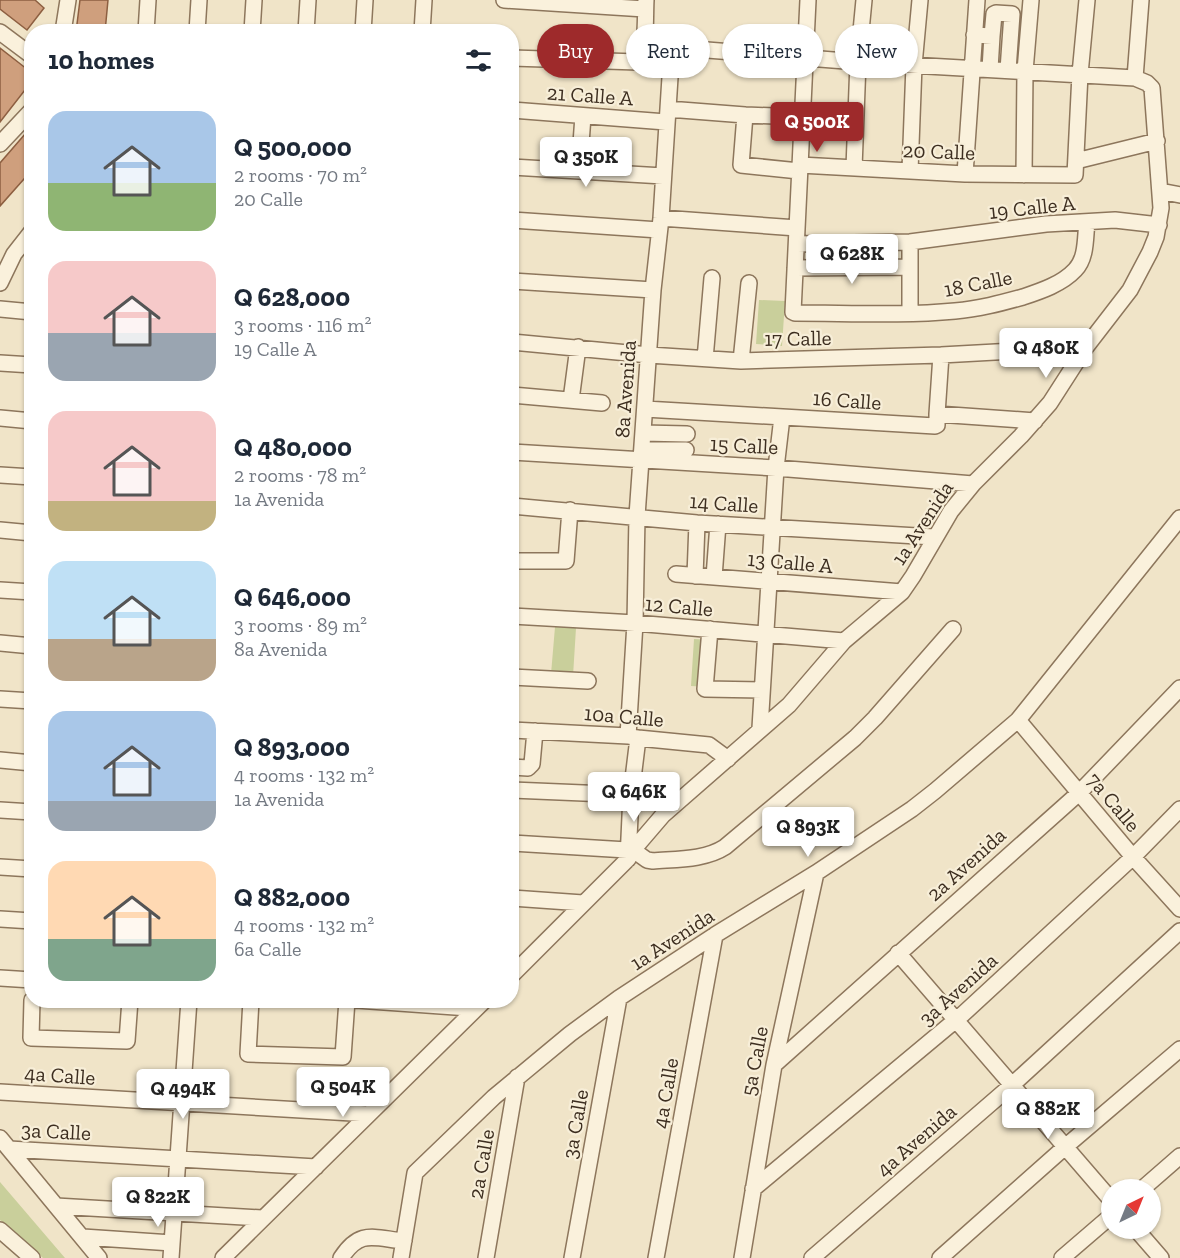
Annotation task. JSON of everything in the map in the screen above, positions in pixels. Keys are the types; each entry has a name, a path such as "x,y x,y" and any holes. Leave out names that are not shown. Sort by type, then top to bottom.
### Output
{"street":[{"path":"64,24 68,0"},
{"path":"146,24 148,0"},
{"path":"198,24 199,0"},
{"path":"252,24 254,0"},
{"path":"306,24 308,0"},
{"path":"364,24 365,0"},
{"path":"422,24 424,0"},
{"path":"505,0 646,4 645,24"},
{"path":"806,24 808,0"},
{"path":"862,24 864,0"},
{"path":"918,24 920,0"},
{"path":"965,174 976,0"},
{"path":"1024,175 1025,71 1031,0"},
{"path":"1076,168 1080,74 1087,0"},
{"path":"918,65 1135,78 1141,0"},
{"path":"990,69 995,13 1012,14 1008,70"},
{"path":"0,32 24,50"},
{"path":"974,35 992,36"},
{"path":"519,58 626,62"},
{"name":"8a Avenida","path":"630,853 637,516 670,78"},
{"path":"803,78 795,268 909,267"},
{"path":"854,168 857,78"},
{"path":"910,171 914,78"},
{"name":"1a Avenida","path":"519,968 583,903 663,815 789,705 844,641 902,592 951,511 973,484 1050,403 1086,347 1130,290 1150,252 1159,225 1161,208 1152,88 1135,78"},
{"name":"21 Calle A","path":"519,111 583,116 802,117"},
{"name":"20 Calle","path":"745,115 741,165 1024,175 1076,168 1156,141"},
{"path":"579,171 583,116"},
{"path":"1,142 24,118"},
{"path":"519,167 663,176"},
{"path":"1160,191 1180,195"},
{"path":"519,220 660,224 797,236"},
{"name":"19 Calle A","path":"797,236 910,242 1046,224 1115,220 1159,225"},
{"name":"18 Calle","path":"795,268 792,309 795,313 910,313 956,311 990,306 1051,286 1076,269 1081,261 1087,222"},
{"path":"0,283 14,254 24,241"},
{"path":"910,242 910,313"},
{"path":"14,254 24,255"},
{"path":"705,359 712,278"},
{"path":"519,281 653,290"},
{"path":"741,361 749,283"},
{"path":"0,309 24,311"},
{"name":"17 Calle","path":"519,343 741,361 941,355 1086,347"},
{"path":"571,400 578,347"},
{"path":"941,355 937,414 1035,421"},
{"path":"0,363 24,364"},
{"path":"519,396 602,403"},
{"name":"16 Calle","path":"645,410 935,426 937,425 937,414"},
{"path":"760,728 776,468 782,417"},
{"path":"0,418 24,420"},
{"path":"644,433 687,434"},
{"path":"642,455 686,450"},
{"name":"15 Calle","path":"519,452 642,455 973,484"},
{"path":"0,475 24,476"},
{"name":"14 Calle","path":"519,506 697,523 934,537"},
{"path":"519,561 566,561 570,510"},
{"name":"1a Avenida","path":"404,1241 415,1173 517,1077 619,998 912,809 1018,720 1180,518"},
{"path":"695,576 697,523"},
{"path":"714,577 718,524"},
{"path":"0,531 24,532"},
{"name":"13 Calle A","path":"676,574 902,592"},
{"path":"0,590 24,592"},
{"name":"12 Calle","path":"519,616 635,623 844,641"},
{"path":"710,629 705,689 762,690"},
{"path":"519,844 630,853 653,861 702,856 719,851 855,738 953,629"},
{"path":"0,643 24,645"},
{"path":"519,676 588,681"},
{"name":"2a Avenida","path":"774,1065 1079,793 1180,688"},
{"path":"0,699 24,700"},
{"name":"7a Calle","path":"1018,720 1133,857 1180,909"},
{"name":"10a Calle","path":"519,730 633,737 709,745 728,759"},
{"path":"519,767 528,768 532,764 535,731"},
{"path":"0,760 24,762"},
{"path":"519,790 631,795"},
{"name":"3a Avenida","path":"753,1189 956,1020 1133,857 1180,809"},
{"path":"0,810 24,812"},
{"path":"0,867 24,868"},
{"name":"5a Calle","path":"742,1258 774,1065 816,873"},
{"path":"519,898 583,903"},
{"path":"0,919 24,920"},
{"name":"4a Avenida","path":"812,1258 1011,1085 1180,931"},
{"name":"4a Calle","path":"656,1258 715,935"},
{"path":"898,953 1101,1188"},
{"path":"519,957 529,958"},
{"path":"0,978 24,980"},
{"name":"3a Calle","path":"572,1258 619,998"},
{"path":"32,1008 31,1038 127,1041 129,1008"},
{"path":"83,1238 171,1250 188,1008"},
{"path":"251,1008 248,1054 343,1057 346,1008"},
{"path":"445,1008 467,1010"},
{"path":"223,1258 369,1114 467,1010"},
{"path":"940,1258 1180,1049"},
{"name":"2a Calle","path":"486,1258 517,1077"},
{"name":"4a Calle","path":"0,1092 369,1114"},
{"path":"4,1144 99,1258"},
{"name":"3a Calle","path":"4,1144 316,1167"},
{"path":"1154,1179 1180,1156"},
{"path":"56,1206 262,1218"},
{"path":"1062,1258 1101,1224"},
{"path":"0,1230 24,1256"},
{"path":"341,1258 349,1246 361,1237 404,1241 401,1258"},
{"path":"1145,1239 1161,1258"}],"green space":[{"path":"759,300 785,301 782,346 756,344"},
{"path":"555,627 576,628 573,676 551,674"},
{"path":"694,639 713,640 710,687 691,686"},
{"path":"0,1182 65,1258 43,1258 0,1220"}],"building":[{"path":"0,0 35,0 44,8 32,24 24,24 24,28 0,9"},
{"path":"80,0 108,0 106,24 77,24"},
{"path":"0,48 24,67 24,91 0,122"},
{"path":"24,135 24,179 0,206 0,163"}]}
